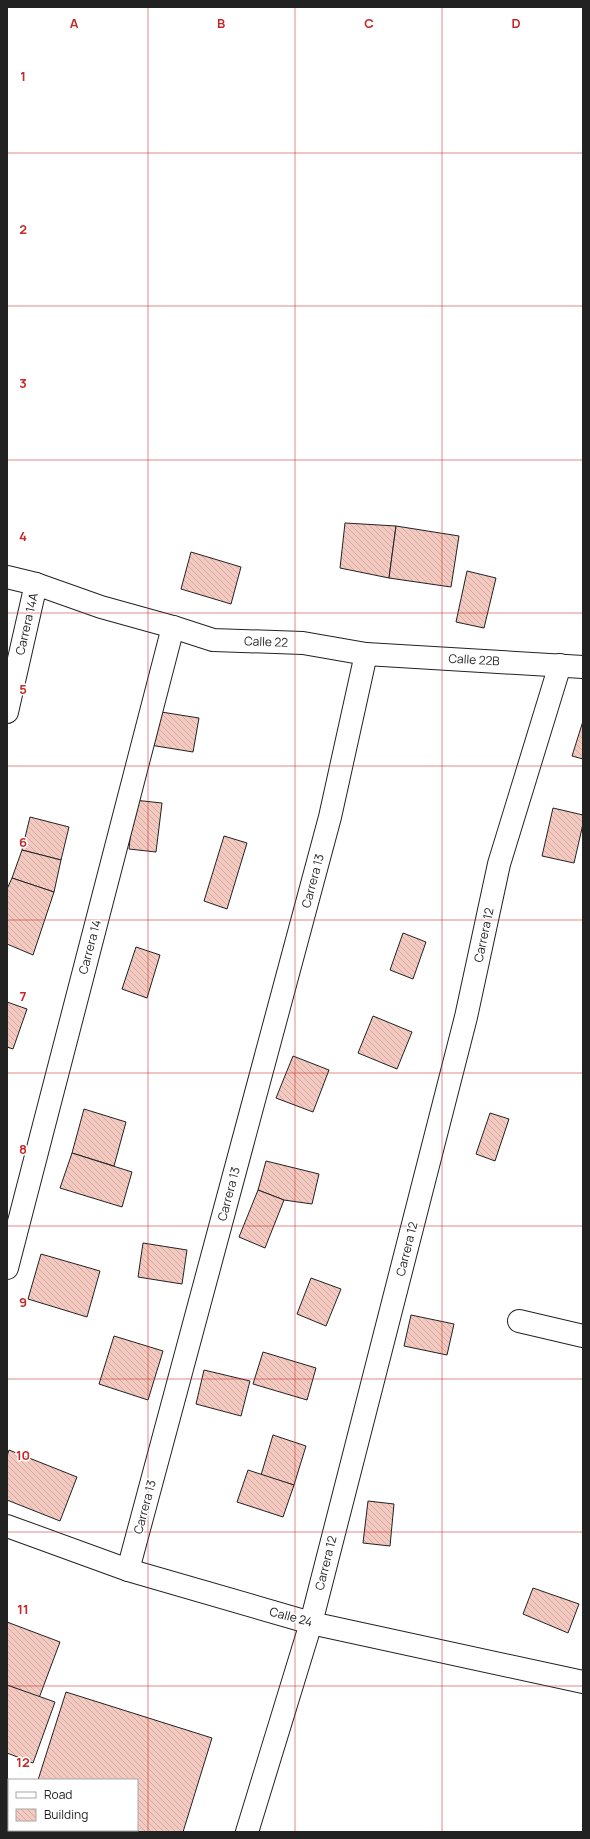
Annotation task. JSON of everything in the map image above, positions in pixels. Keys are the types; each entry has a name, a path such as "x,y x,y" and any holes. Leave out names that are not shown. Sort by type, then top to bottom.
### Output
{"street":[{"name":"Calle 22","path":"7,577 36,584 101,607 174,627 213,640 303,643 366,654"},
{"name":"Carrera 14A","path":"7,712 36,584"},
{"name":"Carrera 14","path":"7,1268 174,627"},
{"name":"Calle 22B","path":"366,654 583,667"},
{"name":"Carrera 13","path":"128,1570 330,817 366,654"},
{"name":"Carrera 12","path":"247,1832 311,1623 466,1017 499,864 560,665"},
{"path":"519,1321 583,1336"},
{"name":"Calle 24","path":"7,1526 128,1570 311,1623 583,1682"}],"building":[{"path":"345,523 396,526 389,578 340,568"},
{"path":"396,526 459,536 451,587 389,578"},
{"path":"191,552 241,567 231,604 181,589"},
{"path":"467,571 496,578 484,628 456,622"},
{"path":"155,711 199,718 193,752 150,745"},
{"path":"583,721 583,759 572,756"},
{"path":"134,800 162,803 156,852 129,849"},
{"path":"553,808 583,815 583,824 574,863 542,856"},
{"path":"30,817 69,827 61,860 22,850"},
{"path":"224,836 247,843 227,909 204,901"},
{"path":"22,850 61,860 54,892 12,878"},
{"path":"12,878 54,892 33,955 7,944 7,889"},
{"path":"403,933 426,942 413,979 390,970"},
{"path":"136,947 160,955 147,998 122,989"},
{"path":"7,1002 27,1009 13,1049 7,1047"},
{"path":"373,1016 412,1032 397,1069 358,1053"},
{"path":"293,1056 329,1070 313,1112 276,1098"},
{"path":"84,1109 126,1122 114,1166 72,1153"},
{"path":"490,1113 509,1119 495,1161 476,1154"},
{"path":"72,1153 132,1172 122,1207 60,1188"},
{"path":"266,1161 319,1174 312,1204 284,1200 258,1190"},
{"path":"258,1190 284,1200 265,1248 239,1237"},
{"path":"143,1243 187,1250 182,1284 138,1277"},
{"path":"41,1254 100,1271 87,1317 28,1299"},
{"path":"311,1278 341,1289 326,1326 297,1314"},
{"path":"411,1315 454,1324 447,1355 404,1346"},
{"path":"114,1336 163,1351 148,1400 99,1384"},
{"path":"263,1352 316,1368 307,1400 253,1384"},
{"path":"204,1370 250,1381 241,1416 196,1404"},
{"path":"273,1435 306,1446 294,1485 261,1475"},
{"path":"9,1450 77,1477 60,1521 7,1500 7,1456"},
{"path":"248,1470 294,1485 283,1517 237,1502"},
{"path":"368,1501 394,1504 390,1546 363,1543"},
{"path":"533,1588 579,1604 568,1633 523,1614"},
{"path":"7,1622 60,1642 39,1698 7,1685"},
{"path":"7,1685 55,1702 33,1763 7,1753"},
{"path":"66,1692 212,1738 183,1832 22,1832 138,1831 138,1779 38,1779"}]}
